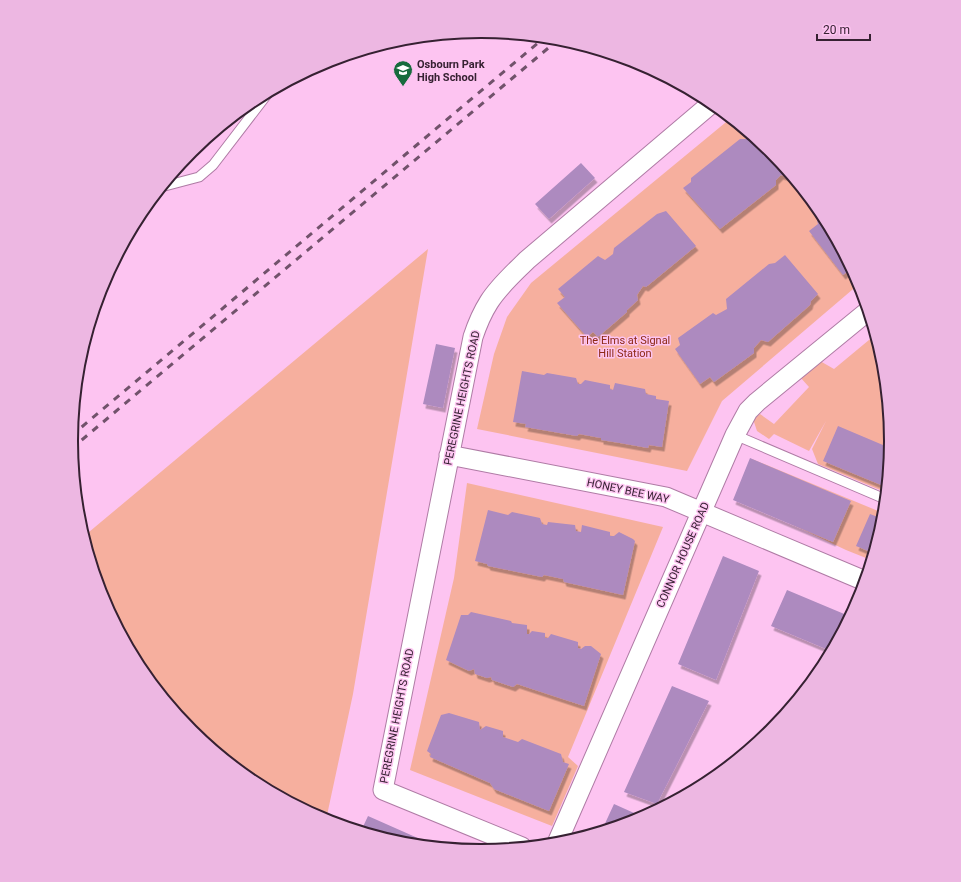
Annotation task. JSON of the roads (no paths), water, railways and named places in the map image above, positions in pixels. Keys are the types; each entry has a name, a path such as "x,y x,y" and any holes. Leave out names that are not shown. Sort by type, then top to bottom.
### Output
{"street":[{"name":"PEREGRINE HEIGHTS ROAD","path":"511,843 383,790 473,337 488,303 502,285 532,255 706,108"},
{"name":"CONNOR HOUSE ROAD","path":"561,836 701,512 735,435 748,411 863,315"},
{"name":"HONEY BEE WAY","path":"449,455 666,497 859,579"}],"lane":[{"path":"170,185 199,177 208,169 259,105"},
{"path":"735,435 880,496"}],"railway":[{"path":"78,430 539,42"},
{"path":"78,443 552,45"}],"place":[{"name":"Osbourn Park High School","path":"403,87"}],"park label":[{"name":"The Elms at Signal Hill Station","path":"625,346"}]}
